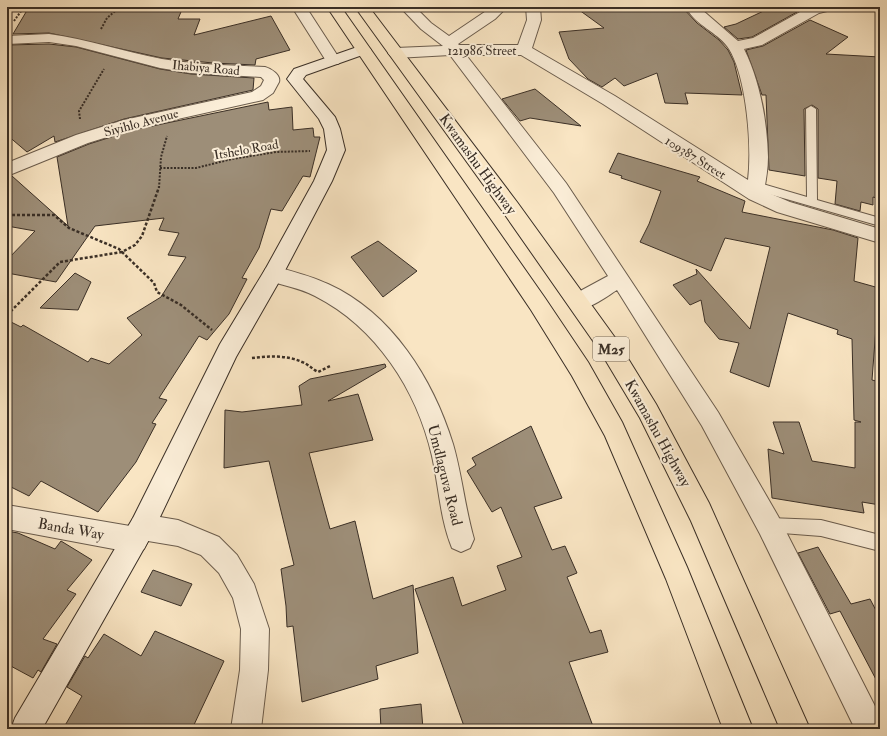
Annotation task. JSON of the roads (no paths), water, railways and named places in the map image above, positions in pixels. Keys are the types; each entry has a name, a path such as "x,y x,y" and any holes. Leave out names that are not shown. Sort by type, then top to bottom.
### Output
{"main road":[{"name":"Kwamashu Highway","path":"334,7 538,304 580,369 614,430 678,576 738,729"},
{"name":"Kwamashu Highway","path":"362,7 608,345 648,412 700,512 795,729"}],"street":[{"path":"299,7 333,60"},
{"path":"407,7 426,26 452,46 560,188 710,419 769,525 871,729"},
{"path":"452,46 500,7"},
{"name":"121986 Street","path":"396,53 452,46 524,50 534,20 533,7"},
{"path":"735,46 757,42 814,10 822,8"},
{"path":"696,12 735,46 746,69 757,129 759,158 756,190"},
{"name":"Ihabiya Road","path":"7,40 49,38 92,45 160,63 191,68 266,72 272,79"},
{"path":"26,729 138,534 228,351 273,274 323,181 336,150 328,117 295,79 300,72 363,50"},
{"name":"109387 Street","path":"524,50 784,207 880,236"},
{"name":"Siyihlo Avenue","path":"7,170 82,139 130,124 177,112 257,96 271,86 272,79"},
{"name":"Umdlaguva Road","path":"273,274 309,285 341,301 370,322 397,354 415,381 441,445 461,539"},
{"path":"578,302 620,279"},
{"name":"Banda Way","path":"7,517 138,534 178,533 210,546 228,564 246,593 255,629 254,670 246,729"}],"lane":[{"path":"811,109 812,203"},
{"path":"756,190 812,203 880,222"},
{"path":"769,525 821,528 850,534 880,543"}]}
